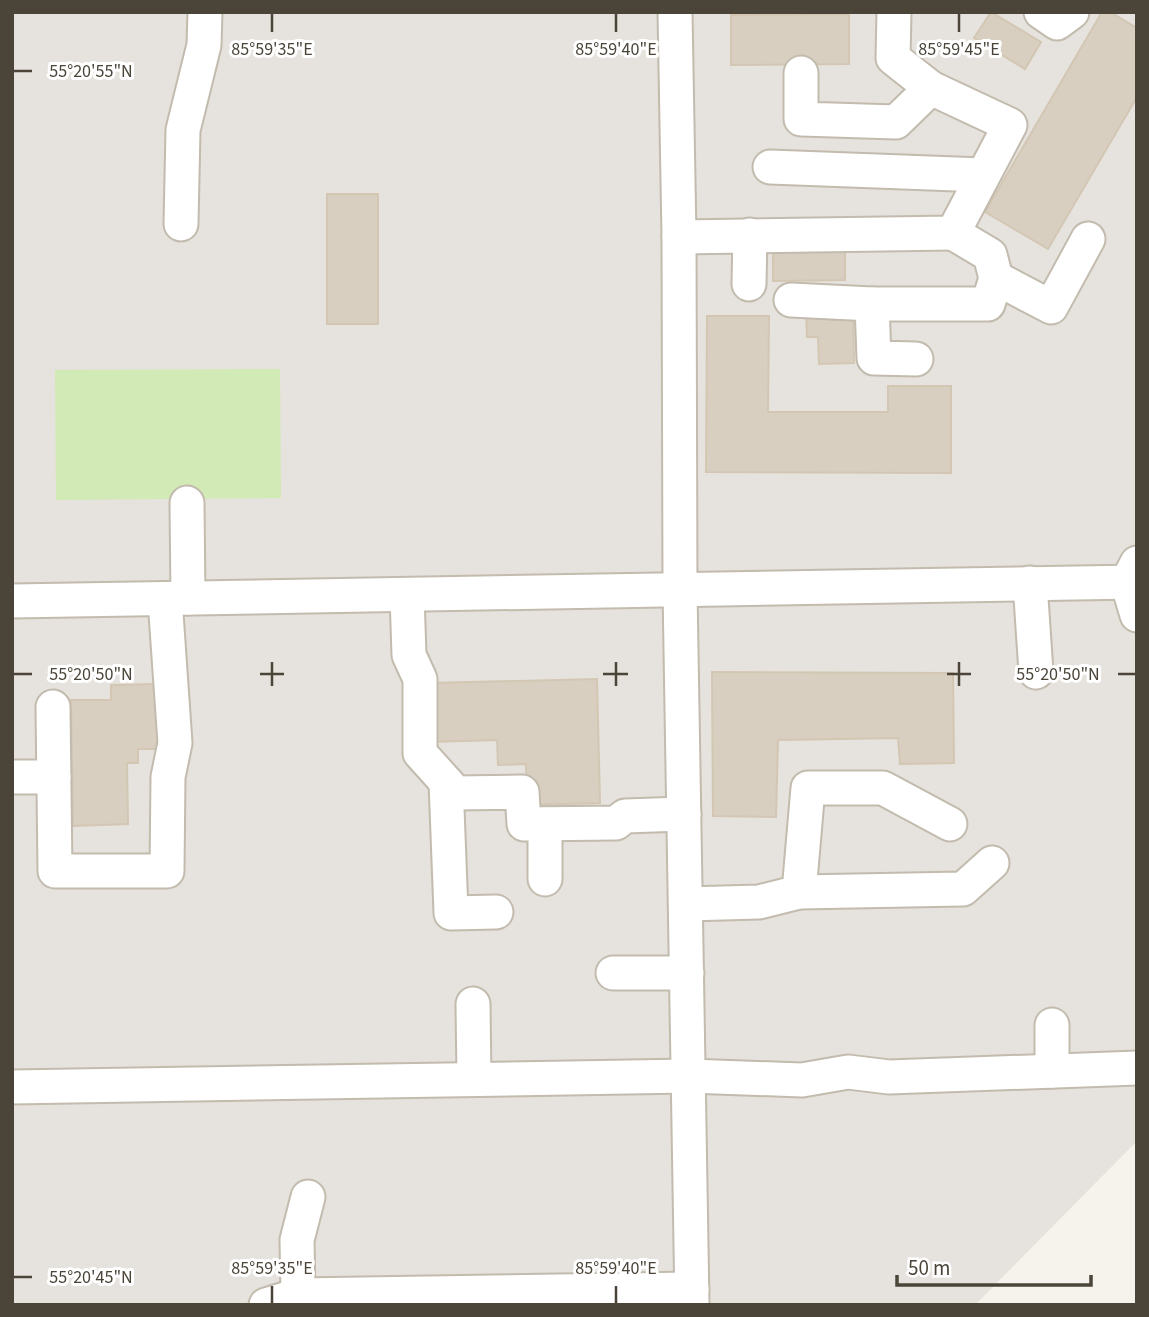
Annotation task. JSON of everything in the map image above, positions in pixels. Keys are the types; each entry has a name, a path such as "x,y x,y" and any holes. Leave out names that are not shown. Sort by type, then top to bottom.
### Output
{"lane":[{"path":"181,224 183,130 204,45 205,12"},
{"path":"308,1197 280,1301 692,1297 680,590 675,12"},
{"path":"894,12 893,58 931,88 1010,125 953,233"},
{"path":"1041,12 1056,23 1072,12"},
{"path":"801,73 801,119 896,122 931,88"},
{"path":"770,167 983,175"},
{"path":"679,237 905,236 953,233 990,255 996,278 988,304 872,304 791,300"},
{"path":"749,284 750,235"},
{"path":"996,278 1051,307 1088,239"},
{"path":"872,304 874,358 916,359"},
{"path":"52,708 55,871 167,871 168,777 175,744 176,598 187,503"},
{"path":"12,601 1030,583 1133,576 1137,615"},
{"path":"1030,583 1036,672"},
{"path":"407,595 409,655 420,679 420,753 456,793 522,792 524,824 616,823 625,816 684,814"},
{"path":"12,777 54,777"},
{"path":"446,782 450,913 496,912"},
{"path":"799,891 808,788 883,788 950,824"},
{"path":"545,824 545,879"},
{"path":"686,904 760,902 799,891 963,889 992,863"},
{"path":"613,973 687,973"},
{"path":"473,1004 474,1079"},
{"path":"1052,1025 1052,1071"},
{"path":"12,1087 689,1076 802,1080 848,1072 889,1077 1137,1068"}],"shaded area":[{"path":"12,12 1137,12 1137,1141 975,1305 12,1305"}],"green space":[{"path":"280,369 281,498 56,500 55,370"}],"building":[{"path":"991,12 1041,42 1025,69 974,38"},
{"path":"1102,12 1110,12 1137,28 1137,97 1048,249 985,212"},
{"path":"849,14 849,64 731,65 731,15"},
{"path":"327,194 378,194 378,324 327,324"},
{"path":"845,245 845,280 773,281 773,246"},
{"path":"853,308 854,363 819,364 818,337 807,337 806,309"},
{"path":"707,316 769,316 768,412 888,412 888,386 951,386 951,473 706,472"},
{"path":"712,672 953,673 954,763 900,764 898,738 778,740 776,817 713,816"},
{"path":"597,679 600,803 527,805 526,764 498,765 497,740 431,742 430,683"},
{"path":"159,684 160,749 138,749 138,763 127,763 128,824 73,826 71,700 111,700 111,685"}]}
